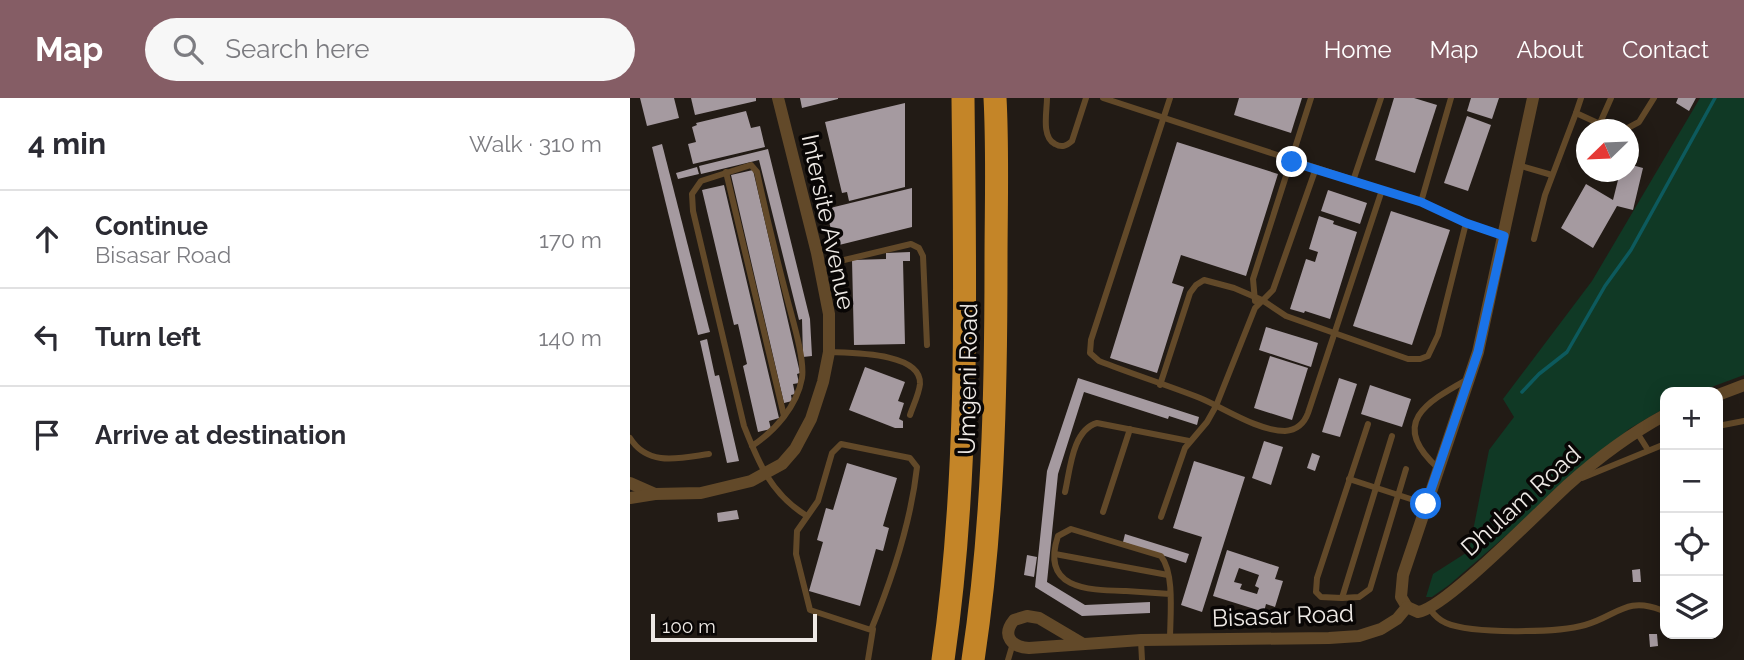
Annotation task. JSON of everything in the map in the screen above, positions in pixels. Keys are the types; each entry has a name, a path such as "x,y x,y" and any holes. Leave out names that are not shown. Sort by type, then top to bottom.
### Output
{"highway":[{"name":"Umgeni Road","path":"943,660 958,543 964,391 963,98"},
{"name":"Umgeni Road","path":"973,660 988,537 994,442 995,98"},
{"path":"930,660 958,519"}],"street":[{"name":"Intersite Avenue","path":"630,498 655,494 701,493 766,475 782,464 795,449 811,419 823,383 829,352 829,314 778,98"},
{"path":"1430,609 1418,612 1407,607 1401,597 1400,588 1478,352 1532,98"},
{"path":"1723,393 1744,385"},
{"name":"Dhulam Road","path":"1430,609 1460,585 1568,485 1636,431 1660,418"},
{"name":"Intersite Avenue","path":"630,483 655,494"},
{"name":"Bisasar Road","path":"1013,643 1018,647 1030,648 1141,640 1359,636 1381,629 1407,607"},
{"path":"1013,643 1009,632 1011,624 1014,620 1027,616 1039,618 1083,644"}],"lane":[{"path":"1047,98 1047,134 1054,144 1062,146 1072,141 1086,98"},
{"path":"1103,98 1421,202 1466,223 1504,236"},
{"path":"1170,98 1089,348 1093,357 1099,361 1277,430 1288,431 1302,425 1382,190"},
{"path":"1259,299 1253,279 1311,98"},
{"path":"1353,181 1381,98"},
{"path":"1421,202 1451,98"},
{"path":"1534,239 1552,175 1581,98"},
{"path":"1602,119 1611,98"},
{"path":"1639,122 1654,98"},
{"path":"1576,113 1590,119"},
{"path":"1518,165 1552,175"},
{"path":"752,446 784,416 802,379 802,371 757,172 755,167 747,166 701,181 694,190 692,199 695,222 737,403 752,446 766,475 782,498 807,516"},
{"path":"1161,517 1182,456 1189,441 1208,422 1216,406 1259,299 1273,290 1316,168"},
{"path":"726,172 784,416"},
{"path":"1160,385 1190,293 1196,285 1210,280 1259,299 1286,316 1334,334 1408,359 1428,356 1438,335 1466,223"},
{"path":"819,266 911,244 919,248 923,256 927,345"},
{"path":"829,352 892,359 913,368 919,376 920,384 910,415"},
{"path":"1438,468 1418,445 1415,430 1417,418 1438,394 1468,378"},
{"path":"1723,425 1744,421"},
{"path":"1065,492 1076,446 1087,427 1097,423 1189,441"},
{"path":"1368,424 1316,588 1321,597 1359,597 1370,589 1406,469"},
{"path":"1103,512 1130,429"},
{"path":"1636,431 1648,450"},
{"path":"1342,598 1392,436"},
{"path":"630,438 637,449 650,457 670,459 709,454"},
{"path":"868,660 871,629 888,584 909,512 916,474 915,463 910,457 846,444 836,446 832,453 818,501 798,527 795,549 807,606 813,613 871,629"},
{"path":"1568,485 1660,446"},
{"path":"1349,479 1426,504"},
{"path":"1170,594 1086,590 1075,587 1058,572 1055,554 1058,536 1071,529 1161,556 1166,563 1168,575 1170,594 1170,640"},
{"path":"1055,554 1168,575"},
{"path":"1430,609 1443,622 1482,631 1574,627 1600,619 1622,607 1641,604 1660,610"},
{"path":"1141,640 1142,660"},
{"path":"1008,660 1013,643"}],"green space":[{"path":"1700,98 1744,98 1744,375 1712,387 1660,387 1660,411 1629,429 1449,585 1432,597 1426,597 1433,574 1469,551 1489,450 1514,417 1503,399 1592,281"}],"building":[{"path":"640,98 674,98 679,118 647,126"},
{"path":"691,98 756,98 756,101 695,115"},
{"path":"800,98 838,98 838,99 802,108"},
{"path":"1239,98 1302,98 1291,133 1234,115"},
{"path":"1394,98 1414,98 1437,105 1415,173 1375,160"},
{"path":"1471,98 1499,98 1492,119 1467,111"},
{"path":"1678,98 1696,98 1689,111 1676,103"},
{"path":"905,103 905,187 849,201 847,192 842,193 825,122"},
{"path":"746,111 751,128 760,126 765,147 693,164 688,144 696,142 692,127 697,125 696,123"},
{"path":"1467,116 1491,125 1468,191 1444,183"},
{"path":"1177,142 1278,174 1246,276 1181,255 1172,283 1184,287 1157,373 1110,358"},
{"path":"662,144 710,332 698,335 652,147"},
{"path":"768,149 810,319 812,356 803,357 802,319 799,320 759,160 701,174 699,166"},
{"path":"697,167 699,174 678,179 676,173"},
{"path":"1639,167 1643,168 1633,210 1617,206 1593,248 1561,228 1586,184 1613,200 1618,182 1639,182"},
{"path":"753,170 800,373 797,374 799,383 793,384 795,394 791,395 792,401 784,403 731,175"},
{"path":"724,185 779,418 769,421 771,429 758,432 743,366 747,364 738,324 734,325 702,190"},
{"path":"912,188 912,227 835,246 826,209"},
{"path":"1328,190 1367,203 1360,224 1321,211"},
{"path":"1391,211 1450,230 1412,345 1353,326"},
{"path":"1319,216 1357,232 1330,319 1290,309 1306,259 1315,262 1318,252 1309,249"},
{"path":"910,252 910,261 903,261 905,344 854,345 852,260 886,259 886,253"},
{"path":"1266,327 1318,343 1311,367 1259,350"},
{"path":"707,339 715,376 719,375 739,461 727,463 700,341"},
{"path":"1270,356 1308,368 1292,420 1254,408"},
{"path":"865,367 905,382 898,401 904,403 899,419 903,421 903,428 895,428 849,410"},
{"path":"1078,378 1199,417 1197,425 1169,416 1168,419 1084,392 1058,474 1047,582 1085,605 1150,602 1150,613 1082,616 1035,587 1047,471"},
{"path":"1339,378 1357,384 1340,437 1322,432"},
{"path":"1370,385 1411,399 1402,427 1361,414"},
{"path":"1264,441 1283,447 1271,485 1252,478"},
{"path":"1312,453 1320,456 1315,471 1307,468"},
{"path":"1194,461 1245,477 1202,612 1181,605 1202,537 1173,528"},
{"path":"847,463 897,478 883,526 889,528 883,551 876,549 860,606 809,591 823,542 817,540 826,508 833,510"},
{"path":"737,510 739,519 718,522 717,513"},
{"path":"1125,534 1189,554 1186,563 1123,542"},
{"path":"1227,550 1279,567 1275,579 1283,581 1275,607 1266,604 1264,612 1213,596","holes":["1239,568 1259,575 1255,586 1259,588 1257,594 1240,589 1242,584 1234,582"]},
{"path":"1027,555 1037,557 1034,577 1024,575"},
{"path":"1640,569 1641,582 1633,582 1632,570"},
{"path":"1649,634 1657,634 1658,646 1650,647"}],"waterway":[{"path":"1522,392 1539,374 1567,352 1605,286 1631,250 1715,98"}],"route":[{"path":"1292,162 1421,202 1466,223 1504,236 1478,352 1426,504"}]}
